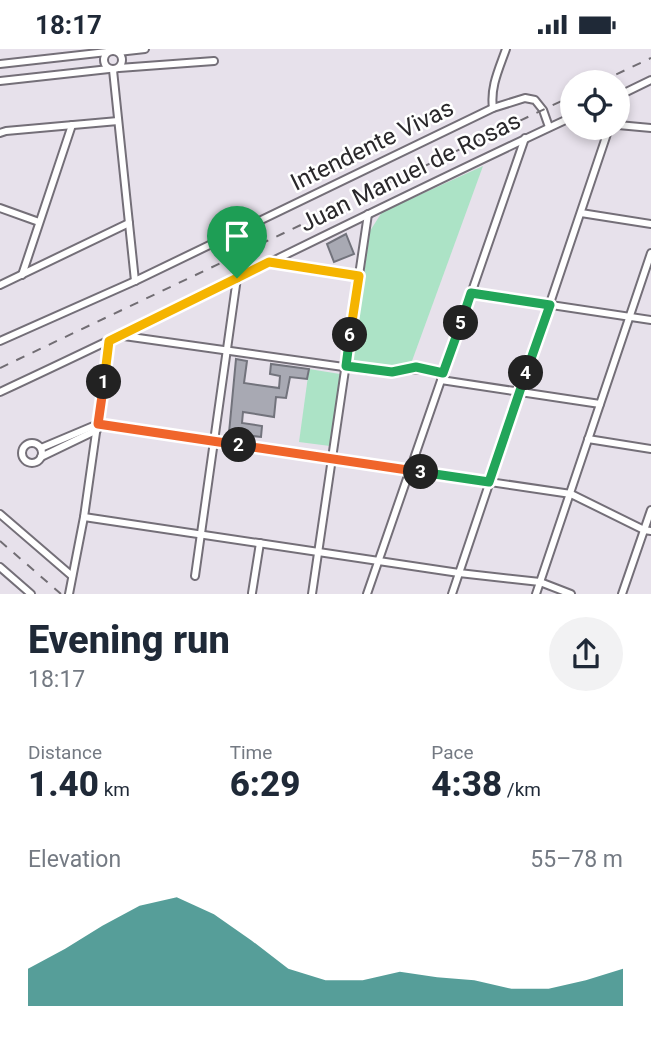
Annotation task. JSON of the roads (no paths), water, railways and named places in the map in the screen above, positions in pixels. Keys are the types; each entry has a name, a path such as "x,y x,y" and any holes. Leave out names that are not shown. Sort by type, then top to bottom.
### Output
{"street":[{"path":"0,64 145,49"},
{"path":"493,108 493,85 506,49"},
{"path":"114,51 104,61 114,69"},
{"path":"114,51 122,59 114,69 135,281"},
{"path":"0,81 214,61"},
{"path":"630,90 651,80"},
{"name":"Intendente Vivas","path":"0,341 135,281 493,108 525,98 535,100 543,110 549,127"},
{"path":"0,133 118,121"},
{"name":"Juan Manuel de Rosas","path":"0,391 123,335 560,122"},
{"path":"22,275 72,125"},
{"path":"630,126 651,128"},
{"path":"367,594 525,138"},
{"path":"452,594 605,140"},
{"path":"0,208 39,222"},
{"path":"581,213 651,224"},
{"path":"312,594 368,214"},
{"path":"0,285 129,223"},
{"path":"536,594 651,253"},
{"path":"269,262 359,276"},
{"path":"195,576 237,278"},
{"path":"471,293 651,320"},
{"path":"123,335 392,372 416,367 442,377 600,404"},
{"path":"69,594 98,427 109,341"},
{"path":"41,457 41,448 37,444 29,443 22,452 24,460 35,463 41,457 98,427"},
{"path":"41,448 98,427 214,441 571,494 648,531"},
{"path":"588,439 651,449"},
{"path":"622,594 648,531 651,510"},
{"path":"0,514 72,576"},
{"path":"83,517 459,573 540,582 571,594"},
{"path":"252,593 260,543"},
{"path":"0,567 31,594"}],"railway":[{"path":"626,70 651,58"},
{"path":"0,368 560,102"},
{"path":"0,541 61,594"}]}
